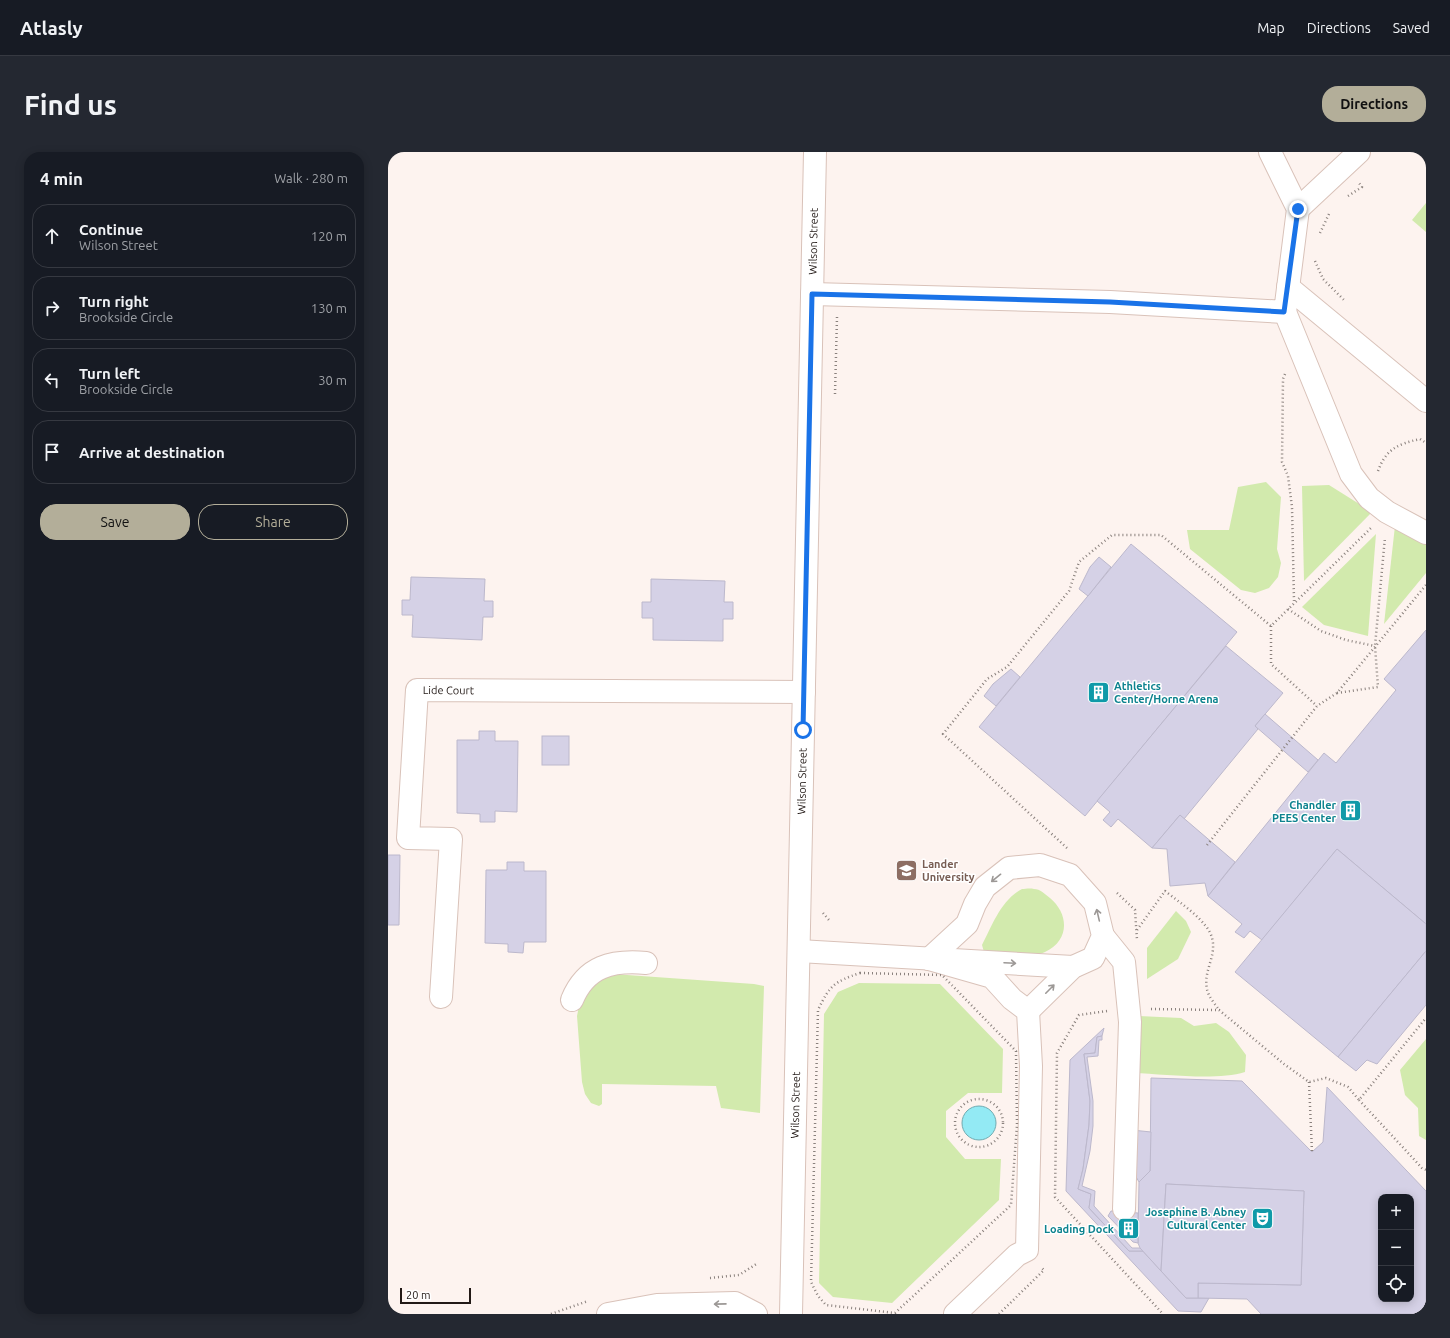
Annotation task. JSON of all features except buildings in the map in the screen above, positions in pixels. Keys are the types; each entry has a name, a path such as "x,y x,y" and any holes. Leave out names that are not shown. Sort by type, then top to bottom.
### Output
{"street":[{"name":"Wilson Street","path":"791,1314 800,951 815,152"},
{"path":"1270,152 1298,209 1284,312 1351,474 1369,498 1387,512 1426,533"},
{"path":"1298,209 1359,152"},
{"path":"1288,287 1426,401"},
{"path":"812,294 1110,302 1284,312"},
{"name":"Lide Court","path":"441,997 451,839 408,838 417,690 804,692"},
{"path":"929,959 967,924 975,904 985,887 1009,868 1040,865 1070,875 1095,903 1103,936 1124,962 1130,1022 1124,1209"},
{"path":"955,1314 1017,1255 1027,1250 1031,1066 1028,1011 1073,966 1093,958 1103,936"},
{"path":"800,951 1073,966"},
{"path":"929,959 992,977 1012,999 1028,1011"},
{"path":"572,1000 578,986 590,974 607,964 625,961 646,963"},
{"path":"608,1314 657,1304 735,1303 756,1314"}],"path":[{"path":"1369,498 1382,459 1400,444 1420,439 1426,443"},
{"path":"1317,706 1271,664 1271,626 1387,512"},
{"path":"1337,693 1378,687 1375,646 1387,512"},
{"path":"1071,852 943,734 987,679 1007,666 1070,591 1079,562 1112,535 1161,535 1271,626"},
{"path":"1207,845 1317,706 1337,693 1426,586"},
{"path":"1288,608 1321,631 1346,640 1375,646"},
{"path":"1112,889 1135,910 1137,946"},
{"path":"1136,931 1165,891 1204,923 1212,937 1214,953 1207,972 1207,990 1219,1010 1284,1064 1309,1082 1326,1078 1348,1087 1422,1168 1426,1170"},
{"path":"860,973 942,975 1016,1051 1017,1125 1011,1205 895,1314 826,1305 818,1296 811,1282 818,1010 827,992 838,981 860,973"},
{"path":"1163,1314 1055,1197 1056,1053 1079,1015 1128,1008 1219,1010"},
{"path":"1359,1100 1426,1018"},
{"path":"1309,1082 1312,1152"},
{"path":"971,1100 986,1100 993,1103 999,1108 1002,1115 1003,1125 999,1138 993,1144 985,1147 968,1145 957,1133 956,1117 959,1110 971,1100"},
{"path":"999,1314 1044,1270 1027,1250"}],"green space":[{"path":"1426,203 1426,232 1412,220"},
{"path":"1266,482 1281,497 1277,549 1281,563 1278,577 1269,588 1255,593 1241,590 1190,549 1187,530 1229,530 1238,487"},
{"path":"1329,485 1372,512 1304,581 1302,486"},
{"path":"1395,526 1426,543 1426,573 1384,624"},
{"path":"1376,534 1368,636 1324,625 1302,607"},
{"path":"1022,889 1038,890 1056,904 1061,912 1064,926 1063,934 1059,941 1053,947 1039,954 1024,955 984,952 982,945 998,914 1008,900"},
{"path":"1176,911 1186,921 1191,932 1178,959 1147,979 1147,948"},
{"path":"613,974 754,984 764,986 760,1113 721,1108 716,1086 602,1084 602,1104 599,1106 591,1103 585,1094 582,1082 577,1016 580,1001 587,983"},
{"path":"859,983 940,984 1003,1049 1002,1093 968,1093 946,1111 946,1137 965,1159 1001,1159 999,1200 892,1303 833,1297 819,1283 824,1014 838,992"},
{"path":"1139,1016 1181,1018 1194,1026 1216,1023 1229,1032 1246,1055 1245,1072 1233,1075 1205,1077 1133,1073"},
{"path":"1426,1039 1426,1140 1419,1136 1418,1108 1405,1095 1400,1070"}],"water":[{"path":"979,1106 985,1107 991,1111 995,1117 995,1129 991,1135 985,1139 979,1140 973,1139 967,1135 963,1129 962,1123 963,1117 967,1111 973,1107"}],"place":[{"name":"Athletics Center/Horne Arena","path":"1098,692"},
{"name":"Chandler PEES Center","path":"1351,811"},
{"name":"Lander University","path":"907,870"},
{"name":"Josephine B. Abney Cultural Center","path":"1262,1218"},
{"name":"Loading Dock","path":"1129,1229"}],"route":[{"path":"803,730 812,294 1110,302 1284,312 1298,209"}]}
